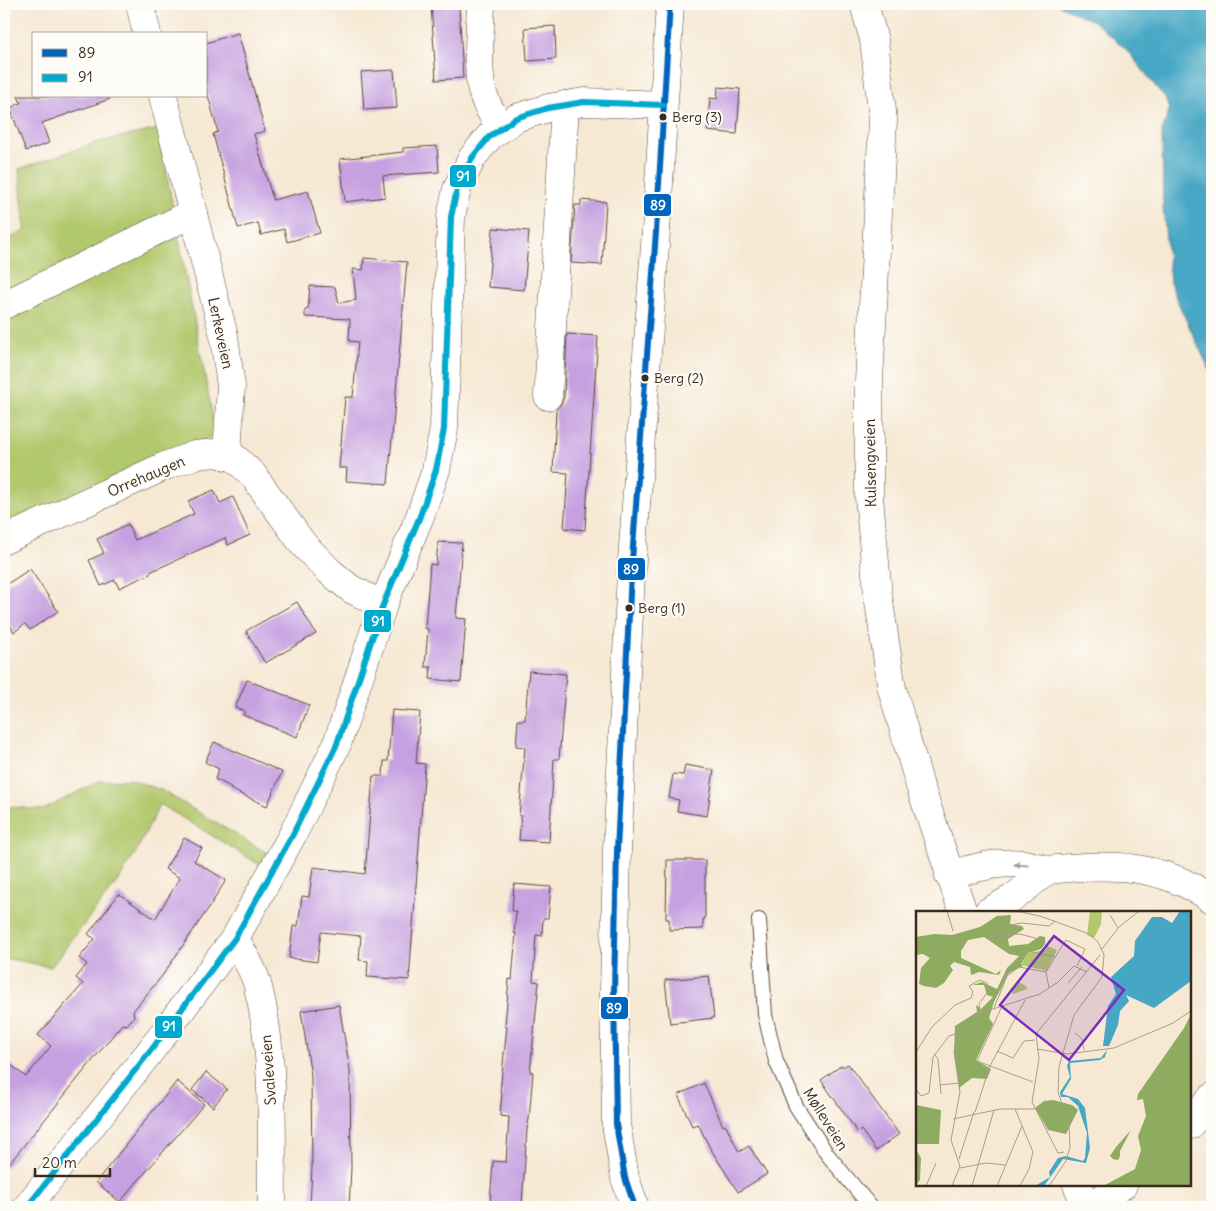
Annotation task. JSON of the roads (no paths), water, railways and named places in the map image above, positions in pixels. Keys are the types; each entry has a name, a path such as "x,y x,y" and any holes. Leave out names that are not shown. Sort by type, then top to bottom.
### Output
{"street":[{"path":"140,4 147,32"},
{"path":"481,4 480,64 482,88 490,112 501,128"},
{"path":"635,1207 625,1178 616,1124 614,991 616,887 631,574 656,232 670,4"},
{"name":"Kulsengveien","path":"864,4 874,40 883,120 869,380 869,497 875,565 892,689 920,786 949,876 963,911"},
{"name":"Lerkeveien","path":"164,98 224,336 231,386 227,456"},
{"path":"31,1206 236,938 293,834 337,744 383,605 420,516 436,470 444,429 451,216 457,189 472,158 489,137 516,118 584,102 663,105"},
{"path":"548,396 565,105"},
{"path":"4,305 193,213"},
{"name":"Orrehaugen","path":"4,540 165,466 195,455 216,453 227,456"},
{"path":"227,456 235,458 252,475 304,544 328,571 351,589 383,605"},
{"path":"949,876 986,866 1023,864 1048,870 1117,865 1148,870 1171,877 1212,899"},
{"path":"990,911 1013,898 1048,870"},
{"name":"Svaleveien","path":"236,938 257,981 267,1037 272,1207"},
{"path":"1191,1125 1212,1097"},
{"path":"1078,1186 1088,1207 1122,1186"}],"lane":[{"name":"Mølleveien","path":"759,920 765,1015 776,1061 796,1106 827,1154 871,1207"}],"water":[{"path":"1057,4 1212,4 1212,375 1170,283 1163,207 1162,132 1169,110 1165,98 1126,49 1093,21"}],"place":[{"name":"Berg (3)","path":"663,117"},
{"name":"Berg (2)","path":"645,378"},
{"name":"Berg (1)","path":"629,608"}]}
